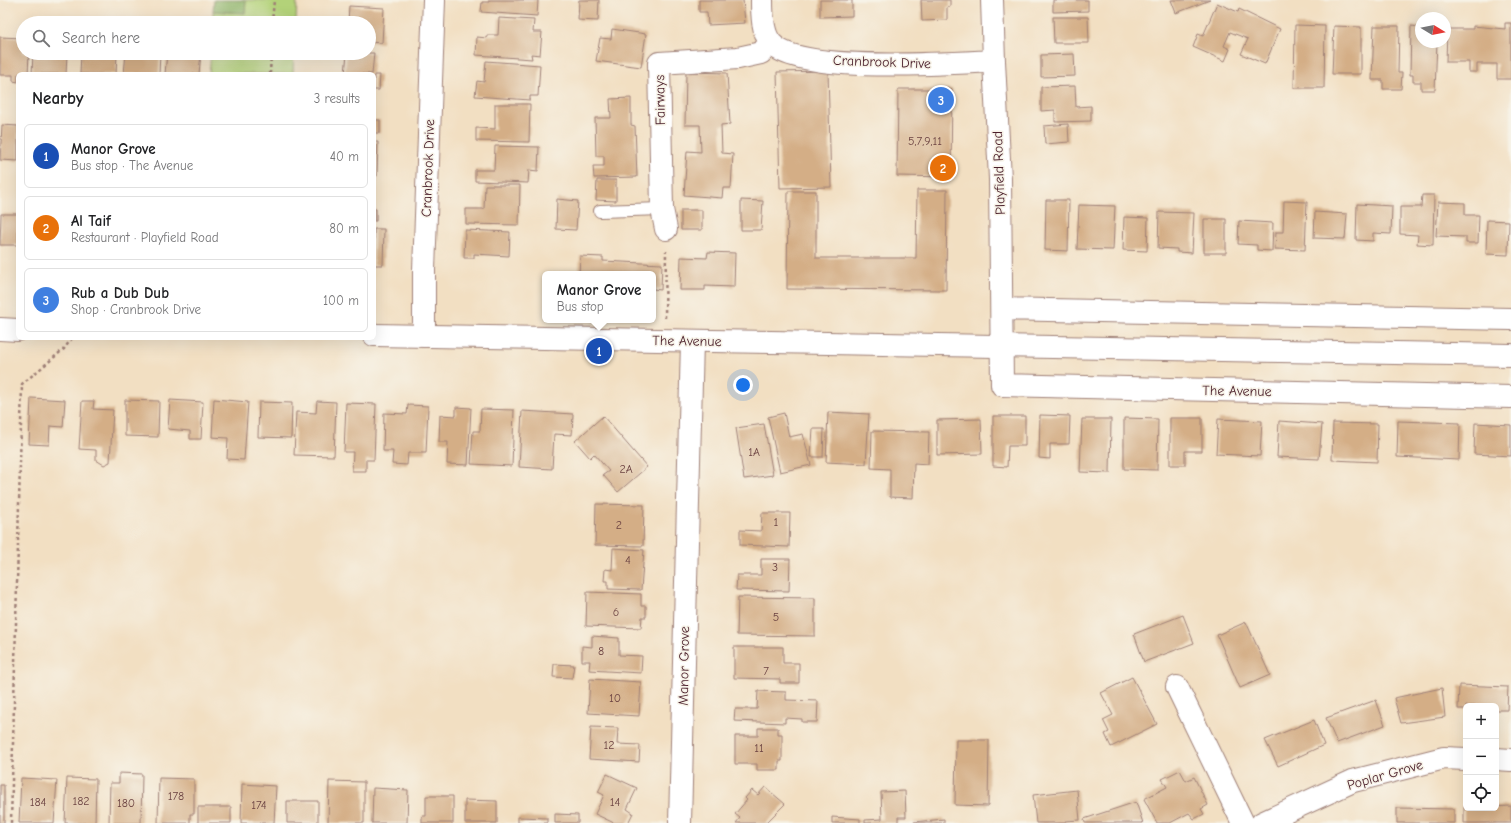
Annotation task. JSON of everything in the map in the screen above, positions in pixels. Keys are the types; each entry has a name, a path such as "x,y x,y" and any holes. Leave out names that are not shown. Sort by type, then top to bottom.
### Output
{"street":[{"name":"Cranbrook Drive","path":"424,336 424,270 434,0"},
{"path":"762,0 764,29 770,43"},
{"name":"Playfield Road","path":"992,0 1000,178 1002,309 1001,347"},
{"name":"Cranbrook Drive","path":"770,43 781,52 796,57 860,64 994,61"},
{"name":"Fairways","path":"664,219 659,63 738,58 761,53 770,43"},
{"path":"1002,309 1511,319"},
{"path":"0,329 16,330"},
{"name":"The Avenue","path":"376,335 1511,355"},
{"name":"Manor Grove","path":"680,823 692,341"},
{"name":"The Avenue","path":"1001,347 1002,385 1511,397"},
{"path":"1177,687 1242,823"},
{"name":"Poplar Grove","path":"1262,823 1353,782 1444,758 1463,759"},
{"path":"1499,759 1511,760"}],"lane":[{"path":"600,211 664,219"}],"path":[{"path":"273,16 274,0"},
{"path":"270,72 271,60"},
{"path":"664,219 665,340"},
{"path":"11,823 22,384 64,349 71,340"}],"green space":[{"path":"214,0 246,0 245,13 213,11"},
{"path":"246,0 297,0 296,16 213,16 213,11 245,13"},
{"path":"210,60 294,60 293,72 209,72"}],"building":[{"path":"489,0 538,0 537,16 481,12 482,2 489,2"},
{"path":"579,0 599,0 598,21 578,20"},
{"path":"699,0 743,0 745,23 708,25 707,12 699,12"},
{"path":"820,0 852,0 852,16 820,17"},
{"path":"921,0 950,0 950,6 947,7 947,20 922,21"},
{"path":"1053,0 1088,0 1088,11 1053,12"},
{"path":"1171,0 1210,0 1176,13"},
{"path":"1217,3 1238,12 1239,9 1280,29 1265,64 1241,54 1248,39 1230,32 1224,46 1230,49 1225,61 1193,47 1198,34 1203,36"},
{"path":"349,6 384,8 382,43 376,43 376,16 348,16"},
{"path":"1053,17 1088,17 1089,43 1054,43"},
{"path":"499,18 534,20 533,32 542,32 540,55 531,54 532,59 476,55 477,37 487,38 487,35 498,35"},
{"path":"1505,23 1511,23 1511,79 1497,79 1497,64 1477,64 1477,72 1469,72 1469,62 1446,62 1446,48 1451,48 1451,29 1473,29 1473,26 1505,29"},
{"path":"1295,25 1325,26 1324,88 1294,88"},
{"path":"1334,26 1361,27 1361,74 1332,74"},
{"path":"1374,26 1399,26 1398,73 1402,73 1401,89 1383,89 1383,80 1372,80"},
{"path":"1411,26 1415,26 1415,48 1437,48 1435,90 1421,90 1421,82 1413,82 1413,75 1410,75"},
{"path":"612,29 646,34 641,67 596,61 600,38 611,39"},
{"path":"0,37 16,38 16,60 29,60 28,72 16,72 16,82 13,81 13,75 0,75"},
{"path":"1074,54 1075,76 1041,77 1041,55"},
{"path":"33,60 67,60 66,72 32,72"},
{"path":"81,60 117,60 116,72 80,72"},
{"path":"125,60 160,60 159,72 124,72"},
{"path":"166,60 200,60 199,72 165,72"},
{"path":"346,60 373,60 372,72 345,72"},
{"path":"486,61 540,65 538,96 530,96 530,100 475,96 477,81 484,82"},
{"path":"828,71 831,187 780,188 777,72"},
{"path":"686,72 727,73 730,124 721,125 722,153 733,154 731,188 723,188 722,198 684,195 687,151 701,152 700,125 685,125"},
{"path":"376,75 380,75 379,90 376,90"},
{"path":"1075,86 1076,107 1091,106 1091,121 1055,122 1055,110 1041,111 1041,87"},
{"path":"898,89 952,89 951,177 897,176"},
{"path":"631,98 631,125 635,126 637,177 594,178 593,166 604,166 604,156 596,156 595,118 611,118 610,99"},
{"path":"495,104 530,104 529,142 476,141 476,128 495,129"},
{"path":"376,120 380,120 380,133 376,133"},
{"path":"1068,124 1069,142 1045,144 1044,126"},
{"path":"2,125 16,126 16,161 0,160"},
{"path":"376,142 378,142 377,176"},
{"path":"495,146 539,147 538,171 529,170 528,183 475,181 475,170 494,170"},
{"path":"597,180 616,180 616,201 596,200"},
{"path":"485,185 520,185 519,225 466,224 466,209 484,209"},
{"path":"917,190 947,190 946,290 787,289 788,191 816,191 816,258 916,258"},
{"path":"1422,195 1434,195 1433,245 1417,244 1418,235 1400,234 1400,207 1421,207"},
{"path":"557,199 578,201 576,230 556,229"},
{"path":"741,200 763,201 761,230 741,230"},
{"path":"1046,200 1069,200 1068,251 1045,250"},
{"path":"1284,201 1307,202 1305,250 1275,249 1276,232 1283,232"},
{"path":"1438,202 1465,203 1465,215 1479,215 1478,243 1466,243 1466,237 1436,236"},
{"path":"1357,204 1392,206 1391,234 1373,233 1373,241 1356,240"},
{"path":"1079,205 1115,206 1113,250 1077,249"},
{"path":"681,210 702,210 702,230 681,230"},
{"path":"1159,212 1194,213 1192,253 1177,252 1177,249 1158,248"},
{"path":"1315,212 1347,214 1345,239 1314,238"},
{"path":"1,214 16,214 16,245 0,245"},
{"path":"1124,217 1148,218 1147,251 1123,250"},
{"path":"1204,219 1226,219 1226,253 1204,253"},
{"path":"1487,220 1509,221 1508,255 1486,254"},
{"path":"1239,221 1273,223 1272,251 1257,250 1257,245 1238,244"},
{"path":"376,229 384,229 383,265 376,265"},
{"path":"465,230 510,232 509,256 474,254 474,258 464,258"},
{"path":"708,252 735,253 734,287 705,286 705,290 680,290 681,257 707,258"},
{"path":"580,256 603,257 603,261 662,264 661,290 656,289 656,271 579,271"},
{"path":"31,398 65,400 63,427 50,426 49,445 29,444"},
{"path":"214,399 248,402 244,460 227,459 228,438 212,437"},
{"path":"125,400 159,401 158,437 125,436"},
{"path":"170,400 203,402 201,439 190,439 190,431 168,429"},
{"path":"82,401 94,401 93,409 113,410 110,462 104,465 96,460 96,450 79,449"},
{"path":"317,401 336,402 334,456 294,455 296,412 316,413"},
{"path":"259,402 292,403 291,438 258,437"},
{"path":"346,403 376,404 374,460 366,460 366,471 352,471 353,452 344,452"},
{"path":"408,405 428,406 426,453 408,453 407,465 392,464 393,451 383,451 384,413 407,414"},
{"path":"456,407 471,408 468,465 447,464 448,442 439,442 440,415 456,416"},
{"path":"481,409 514,410 512,466 471,464 473,431 480,431"},
{"path":"522,411 573,414 572,435 554,434 552,469 519,467"},
{"path":"828,412 869,414 866,464 826,462"},
{"path":"784,413 789,437 803,434 811,465 780,472 768,417"},
{"path":"1040,415 1070,416 1069,444 1050,444 1050,459 1039,458"},
{"path":"603,416 647,467 618,492 603,475 609,471 594,454 590,458 575,441"},
{"path":"993,416 1025,416 1025,446 1008,446 1007,467 993,466"},
{"path":"1124,418 1158,419 1157,470 1124,469"},
{"path":"1170,418 1202,418 1202,451 1185,451 1185,465 1170,465"},
{"path":"981,419 982,454 937,455 937,420"},
{"path":"1082,419 1111,419 1110,473 1080,472"},
{"path":"1218,419 1262,421 1260,456 1216,454"},
{"path":"1279,421 1322,424 1319,459 1277,457"},
{"path":"1398,421 1460,423 1459,460 1397,457"},
{"path":"1333,423 1378,424 1377,462 1332,460"},
{"path":"1475,423 1511,425 1511,456 1474,454"},
{"path":"764,424 773,475 744,479 736,428"},
{"path":"813,429 824,429 823,457 811,457"},
{"path":"872,431 929,432 928,464 914,463 913,498 890,497 890,469 871,468"},
{"path":"596,504 644,505 643,546 595,545"},
{"path":"762,513 790,513 789,547 740,545 740,530 761,531"},
{"path":"613,548 644,550 641,590 608,589 608,581 604,581 605,569 612,570"},
{"path":"761,559 790,559 789,591 736,590 737,575 761,575"},
{"path":"587,592 641,594 641,606 646,606 646,617 642,617 641,628 586,626"},
{"path":"738,597 815,598 815,636 737,635"},
{"path":"1183,615 1194,643 1144,662 1134,634"},
{"path":"1246,622 1270,675 1240,688 1217,635"},
{"path":"592,636 619,638 619,655 642,656 641,673 589,670 590,661 582,661 582,646 592,647"},
{"path":"734,647 783,647 783,663 799,663 799,683 780,683 780,679 734,678"},
{"path":"554,664 574,665 572,678 553,677"},
{"path":"1132,677 1157,724 1111,747 1105,734 1109,732 1103,720 1113,715 1101,693"},
{"path":"590,679 641,682 639,716 588,713"},
{"path":"1459,685 1508,687 1507,710 1499,710 1499,703 1463,703 1463,709 1458,709"},
{"path":"1442,688 1445,717 1401,723 1394,698"},
{"path":"758,691 786,692 786,700 818,701 817,722 802,722 802,719 785,718 785,723 734,721 735,709 757,709"},
{"path":"1376,700 1385,725 1337,743 1326,718"},
{"path":"1314,720 1324,745 1278,766 1265,740"},
{"path":"591,727 618,728 617,744 640,745 639,762 589,759"},
{"path":"758,728 778,728 778,734 782,734 782,761 779,761 779,770 757,770 757,764 735,764 735,736 758,736"},
{"path":"956,740 989,740 988,806 955,805"},
{"path":"1180,770 1186,781 1194,777 1208,805 1201,809 1204,814 1194,819 1189,813 1170,823 1157,823 1144,799 1167,787 1162,779"},
{"path":"119,773 142,774 141,823 109,823 110,783 119,783"},
{"path":"607,774 637,788 627,809 633,813 628,823 614,823 595,814 604,795 598,792"},
{"path":"21,778 57,780 54,823 19,823"},
{"path":"67,778 96,779 95,823 65,823"},
{"path":"159,778 194,779 194,814 190,814 190,823 158,823"},
{"path":"329,781 364,782 364,823 328,823"},
{"path":"242,784 276,786 274,823 241,823"},
{"path":"0,785 4,785 4,823 0,823"},
{"path":"765,787 785,804 766,823 736,823 740,818 735,814 747,800 745,798 752,790 758,795"},
{"path":"373,788 408,790 407,823 372,823"},
{"path":"1077,790 1080,820 1065,821 1065,823 1036,823 1033,795"},
{"path":"905,791 906,817 898,817 898,823 865,823 865,820 882,819 881,792"},
{"path":"426,796 453,796 453,823 422,823 422,816 426,816"},
{"path":"465,800 497,801 497,823 465,823"},
{"path":"287,801 318,801 318,823 287,823"},
{"path":"1136,802 1143,823 1085,823 1084,819"},
{"path":"1511,806 1511,823 1464,823 1464,811 1499,811 1499,807"},
{"path":"198,807 231,807 231,823 198,823"},
{"path":"1397,808 1454,809 1454,823 1397,823"},
{"path":"555,814 578,815 578,823 555,823"},
{"path":"518,817 547,818 547,823 518,823"},
{"path":"832,817 860,819 860,823 832,823"},
{"path":"944,819 944,823 914,823 914,822"}],"place":[{"name":"Rub a Dub Dub","path":"941,100"},
{"name":"Al Taif","path":"943,168"},
{"name":"Manor Grove","path":"599,351"}]}
